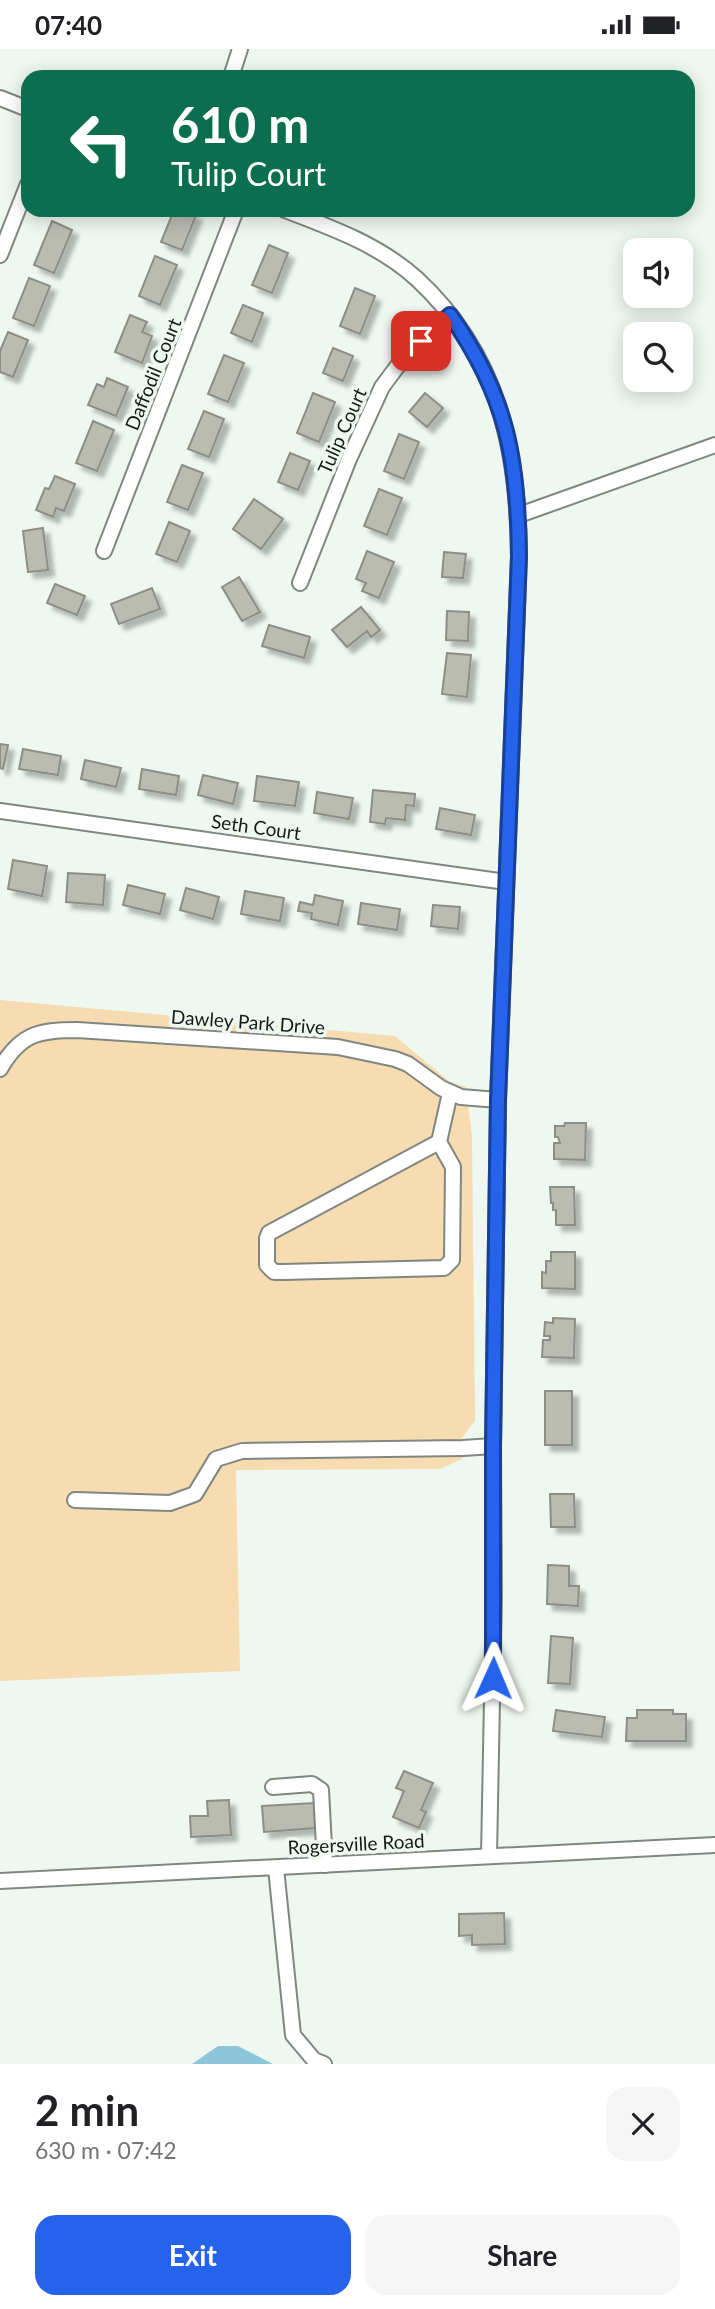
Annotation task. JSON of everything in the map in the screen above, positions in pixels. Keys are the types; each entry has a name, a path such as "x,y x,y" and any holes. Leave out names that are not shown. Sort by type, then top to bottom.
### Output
{"street":[{"path":"233,70 240,49"},
{"path":"0,97 21,106"},
{"path":"0,255 21,202"},
{"name":"Daffodil Court","path":"104,551 233,217"},
{"path":"302,217 350,236 392,261 416,278 450,315 494,391 512,456 519,515 498,1100 489,1856"},
{"name":"Tulip Court","path":"300,583 349,459 383,387 408,352 450,315"},
{"path":"519,515 715,445"},
{"name":"Seth Court","path":"0,811 506,882"},
{"name":"Dawley Park Drive","path":"0,1069 13,1050 31,1035 53,1030 77,1030 348,1049 408,1064 450,1093 472,1099 498,1100"},
{"path":"439,1142 270,1233 267,1238 267,1265 274,1272 283,1272 443,1268 450,1264 453,1167 439,1142 450,1093"},
{"path":"75,1500 170,1503 195,1494 216,1459 242,1451 493,1446"},
{"path":"273,1787 312,1784 321,1790 325,1865"},
{"name":"Rogersville Road","path":"0,1881 715,1845"},
{"path":"276,1868 293,2035 314,2060 324,2064"}],"shaded area":[{"path":"0,1000 395,1036 450,1082 466,1087 472,1136 475,1421 462,1438 462,1459 440,1469 236,1470 240,1671 0,1681"}],"water":[{"path":"218,2046 238,2046 273,2064 192,2064"}],"building":[{"path":"171,217 195,217 182,250 161,242"},
{"path":"52,221 72,230 54,273 34,265"},
{"path":"269,245 288,253 272,293 252,285"},
{"path":"155,256 177,265 160,305 139,296"},
{"path":"29,278 50,286 34,326 13,318"},
{"path":"355,288 375,296 360,334 340,326"},
{"path":"243,305 263,313 252,342 231,333"},
{"path":"130,315 147,322 142,332 152,336 142,363 115,352"},
{"path":"8,332 28,340 13,377 0,372 0,351"},
{"path":"333,348 353,356 343,381 323,373"},
{"path":"224,355 244,363 228,402 208,394"},
{"path":"107,378 128,387 116,416 88,405 97,384 104,387"},
{"path":"313,393 335,402 319,442 297,433"},
{"path":"425,393 443,408 427,427 409,412"},
{"path":"204,411 224,419 209,457 188,449"},
{"path":"93,421 114,430 97,471 76,463"},
{"path":"399,434 419,442 404,479 384,471"},
{"path":"290,453 310,461 298,490 278,482"},
{"path":"182,465 203,473 188,510 167,502"},
{"path":"55,476 75,484 64,511 56,508 53,517 36,510 45,488 49,489"},
{"path":"379,489 402,498 387,535 364,526"},
{"path":"254,499 283,519 261,549 233,529"},
{"path":"169,522 190,531 177,562 156,554"},
{"path":"43,528 48,570 28,572 23,531"},
{"path":"367,551 394,562 379,598 362,591 366,583 356,579"},
{"path":"444,552 466,554 463,578 442,577"},
{"path":"239,577 260,612 242,621 222,587"},
{"path":"55,584 85,596 77,615 47,603"},
{"path":"152,588 160,609 119,624 111,604"},
{"path":"361,607 380,630 371,637 367,631 347,647 332,630"},
{"path":"447,611 469,612 468,641 446,640"},
{"path":"269,625 310,637 304,658 262,646"},
{"path":"447,653 471,655 467,697 442,694"},
{"path":"0,744 8,745 3,769 0,768"},
{"path":"23,749 61,756 58,775 19,769"},
{"path":"85,760 121,768 116,787 81,779"},
{"path":"142,769 179,776 176,795 139,789"},
{"path":"203,775 238,783 233,804 198,795"},
{"path":"257,776 299,782 295,806 254,801"},
{"path":"373,790 415,794 414,806 406,805 405,820 386,818 385,824 370,822"},
{"path":"317,792 353,798 349,819 314,813"},
{"path":"440,808 475,815 471,835 436,829"},
{"path":"13,860 47,866 42,896 8,889"},
{"path":"68,873 105,875 103,905 66,902"},
{"path":"128,885 165,894 160,914 123,905"},
{"path":"186,888 219,897 213,919 180,910"},
{"path":"245,891 284,898 280,921 241,914"},
{"path":"315,895 343,901 338,925 311,919 312,913 298,911 300,902 313,905"},
{"path":"361,903 400,909 397,930 358,924"},
{"path":"433,905 460,907 458,929 431,926"},
{"path":"565,1123 586,1123 585,1160 554,1159 554,1143 560,1143 558,1137 555,1137 555,1126 564,1126"},
{"path":"550,1187 574,1187 575,1225 556,1225 556,1210 553,1210 551,1203"},
{"path":"551,1252 575,1252 575,1289 542,1288 542,1272 546,1273 546,1261 551,1261"},
{"path":"553,1318 575,1319 574,1358 542,1357 543,1340 550,1340 550,1336 544,1336 545,1322 553,1323"},
{"path":"545,1391 572,1391 572,1445 545,1445"},
{"path":"550,1494 574,1494 575,1527 551,1527"},
{"path":"548,1565 569,1566 569,1586 579,1586 578,1606 547,1604"},
{"path":"551,1636 573,1638 570,1684 548,1683"},
{"path":"556,1710 605,1717 602,1737 553,1731"},
{"path":"637,1710 673,1710 673,1714 686,1714 686,1741 626,1741 627,1718 637,1718"},
{"path":"404,1771 433,1783 421,1810 426,1812 419,1828 393,1817 404,1791 396,1788"},
{"path":"229,1800 231,1835 191,1837 190,1816 208,1816 207,1801"},
{"path":"314,1803 316,1828 264,1832 262,1806"},
{"path":"504,1913 505,1944 472,1945 472,1935 459,1936 459,1914"}],"route":[{"path":"421,341 450,315 479,361 494,391 504,423 512,456 519,515 498,1100 493,1678"}]}
